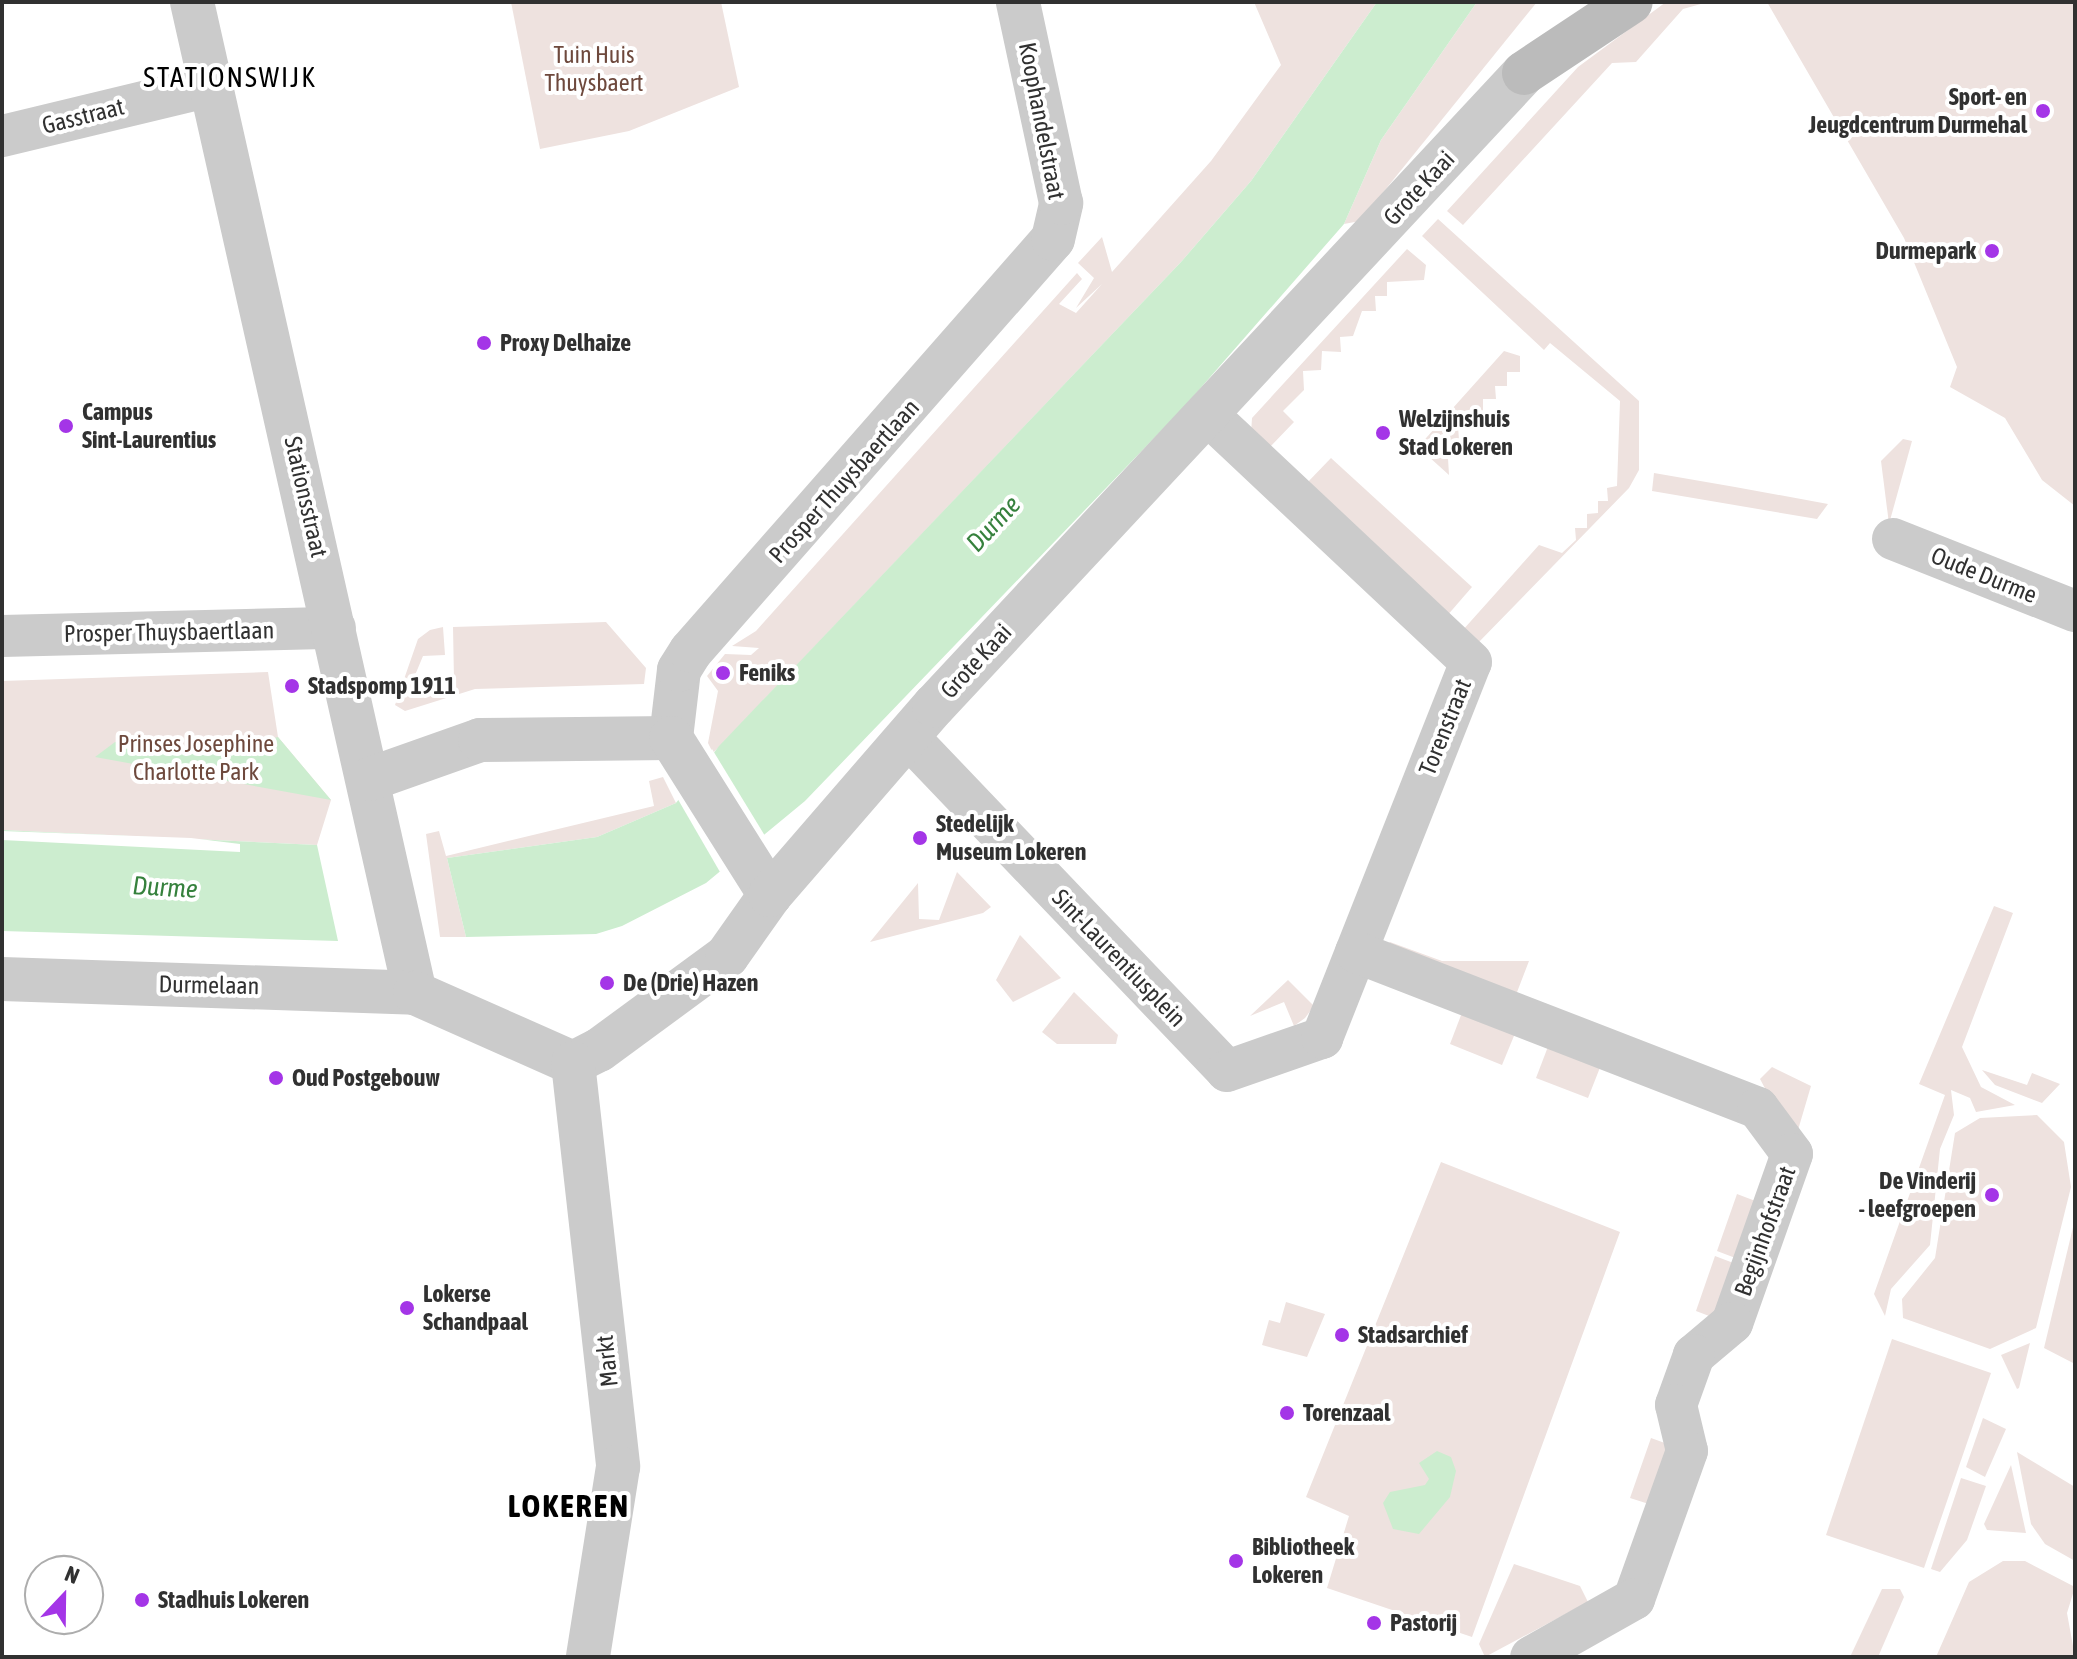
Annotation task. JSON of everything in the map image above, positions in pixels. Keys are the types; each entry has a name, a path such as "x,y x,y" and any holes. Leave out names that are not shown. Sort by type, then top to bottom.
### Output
{"main road":[{"path":"1524,73 1591,2"},
{"path":"1524,73 1631,2"}],"street":[{"name":"Stationsstraat","path":"192,2 370,779 415,993"},
{"name":"Koophandelstraat","path":"1018,2 1061,203 1053,239"},
{"name":"Grote Kaai","path":"770,895 909,738 1524,73"},
{"name":"Gasstraat","path":"2,136 210,86"},
{"name":"Prosper Thuysbaertlaan","path":"679,751 679,670 691,651 1053,239"},
{"name":"Torenstraat","path":"1209,416 1471,662 1322,1038"},
{"name":"Oude Durme","path":"1893,539 2075,611"},
{"name":"Prosper Thuysbaertlaan","path":"2,636 335,628"},
{"name":"Sint-Laurentiusplein","path":"909,738 1227,1071 1322,1038"},
{"path":"370,779 480,740 679,751 770,895 727,956 573,1063 415,993"},
{"name":"Begijnhofstraat","path":"1356,952 1758,1108 1792,1154 1732,1323 1690,1368 1676,1405 1687,1451 1634,1599 1531,1657"},
{"name":"Durmelaan","path":"2,979 415,993"},
{"name":"Markt","path":"573,1063 618,1467 588,1657"}],"green space":[{"name":"Tuin Huis Thuysbaert","path":"511,2 721,2 739,87 629,131 540,149"},
{"path":"1254,2 1377,2 1251,181 1181,262 713,753 708,743 718,691 707,676 725,654 751,655 759,648 732,646 756,631 1077,273 1082,279 1059,304 1076,313 1102,284 1076,308 1094,278 1078,263 1102,237 1112,272 1211,161 1281,65"},
{"path":"1477,2 1537,2 1360,221 1344,224 1381,140"},
{"path":"1666,2 1708,2 1683,9 1636,62 1612,63 1463,225 1447,211 1578,67"},
{"name":"Durmepark","path":"1767,2 2075,2 2075,506 2042,480 2005,418 1950,387 1957,367 1904,238"},
{"path":"1438,219 1639,401 1639,470 1629,488 1477,644 1462,631 1539,545 1562,553 1576,540 1575,528 1587,528 1587,514 1598,513 1598,501 1608,501 1607,488 1617,486 1620,401 1550,343 1544,350 1422,236"},
{"path":"1407,249 1426,265 1424,280 1387,282 1387,296 1375,296 1376,311 1362,311 1353,336 1340,337 1341,352 1322,351 1321,370 1303,371 1304,390 1283,411 1294,422 1268,449 1251,433 1252,418"},
{"path":"1504,351 1520,356 1520,372 1507,372 1507,386 1495,386 1496,399 1483,399 1483,412 1470,412 1470,426 1458,426 1459,440 1447,441 1449,475 1418,447"},
{"path":"1903,439 1912,441 1889,524 1881,461"},
{"path":"1331,458 1472,587 1446,617 1305,485"},
{"path":"1654,473 1828,504 1817,519 1652,491"},
{"path":"606,622 646,668 644,684 475,689 405,711 395,705 418,639 430,630 443,627 445,655 423,656 413,680 418,691 437,695 454,681 453,627"},
{"name":"Prinses Josephine Charlotte Park","path":"268,672 278,737 331,800 317,845 2,830 2,681"},
{"path":"663,777 676,803 597,837 447,858 466,937 440,937 426,834 439,831 446,856 654,806 649,781"},
{"path":"957,872 991,907 983,913 870,942 918,883 919,919 939,920"},
{"path":"1994,906 2013,913 1962,1047 1981,1087 2015,1105 1976,1112 1970,1098 1951,1090 1954,1115 1940,1149 1930,1245 1891,1289 1885,1316 1874,1294 1945,1095 1919,1084"},
{"path":"1020,935 1061,978 1013,1002 996,980"},
{"path":"1390,942 1442,961 1529,961 1514,1000 1385,948"},
{"path":"1288,980 1314,1006 1305,1018 1294,1026 1284,1002 1250,1016"},
{"path":"1074,992 1118,1035 1116,1044 1057,1044 1042,1032"},
{"path":"1463,1010 1516,1031 1502,1065 1450,1044"},
{"path":"1549,1044 1601,1065 1588,1098 1536,1078"},
{"path":"1772,1067 1811,1086 1798,1130 1785,1126 1760,1079"},
{"path":"1982,1070 2027,1085 2032,1073 2060,1084 2042,1103 1995,1085"},
{"path":"2037,1115 2064,1142 2071,1187 2036,1328 1990,1349 1903,1318 1902,1299 1935,1258 1955,1133 1980,1118"},
{"path":"1441,1162 1620,1232 1472,1637 1327,1588 1349,1516 1306,1497"},
{"path":"1737,1194 1758,1202 1738,1259 1717,1251"},
{"path":"2075,1219 2075,1364 2044,1348"},
{"path":"1715,1256 1736,1264 1717,1319 1696,1311"},
{"path":"1286,1302 1325,1314 1307,1357 1262,1345 1269,1320 1280,1323"},
{"path":"1892,1339 1991,1373 1924,1568 1826,1535"},
{"path":"2030,1343 2019,1388 2017,1389 2001,1355"},
{"path":"1983,1418 2006,1429 1985,1477 1966,1467"},
{"path":"1651,1438 1673,1446 1652,1505 1630,1498"},
{"path":"2017,1452 2075,1487 2075,1561 2045,1544 2031,1524"},
{"path":"2011,1465 2026,1533 1987,1530 1984,1524"},
{"path":"1961,1478 1986,1486 1967,1540 1940,1572 1931,1569"},
{"path":"2003,1561 2025,1561 2075,1587 2067,1613 2075,1657 1936,1657 1969,1582"},
{"path":"1514,1564 1580,1586 1588,1602 1485,1657 1479,1644"},
{"path":"1882,1589 1900,1589 1904,1597 1878,1657 1850,1657"}],"water":[{"name":"Durme","path":"1377,2 1477,2 1381,140 1344,224 1184,407 805,801 706,883 622,926 596,934 466,937 447,858 597,837 676,803 719,746 1181,262 1251,181"},
{"path":"278,737 331,800 95,757 115,742 233,749"},
{"name":"Durme","path":"2,830 317,845 338,941 2,931"},
{"path":"1437,1451 1451,1457 1456,1471 1450,1497 1419,1534 1393,1529 1383,1503 1390,1492 1425,1485 1429,1479 1419,1463"}],"pier":[{"path":"712,749 765,836 720,872 676,796"},
{"path":"2,831 191,838 240,844 240,852 2,840"}],"place":[{"name":"Sport- en Jeugdcentrum Durmehal","path":"2043,111"},
{"name":"Durmepark","path":"1992,251"},
{"name":"Proxy Delhaize","path":"484,343"},
{"name":"Campus Sint-Laurentius","path":"66,426"},
{"name":"Welzijnshuis Stad Lokeren","path":"1383,433"},
{"name":"Feniks","path":"723,673"},
{"name":"Stadspomp 1911","path":"292,686"},
{"name":"Stedelijk Museum Lokeren","path":"920,838"},
{"name":"De (Drie) Hazen","path":"607,983"},
{"name":"Oud Postgebouw","path":"276,1078"},
{"name":"De Vinderij - leefgroepen","path":"1992,1195"},
{"name":"Lokerse Schandpaal","path":"407,1308"},
{"name":"Stadsarchief","path":"1342,1335"},
{"name":"Torenzaal","path":"1287,1413"},
{"name":"Bibliotheek Lokeren","path":"1236,1561"},
{"name":"Stadhuis Lokeren","path":"142,1600"},
{"name":"Pastorij","path":"1374,1623"}],"district":[{"name":"STATIONSWIJK","path":"230,77"},
{"name":"LOKEREN","path":"569,1506"}]}
